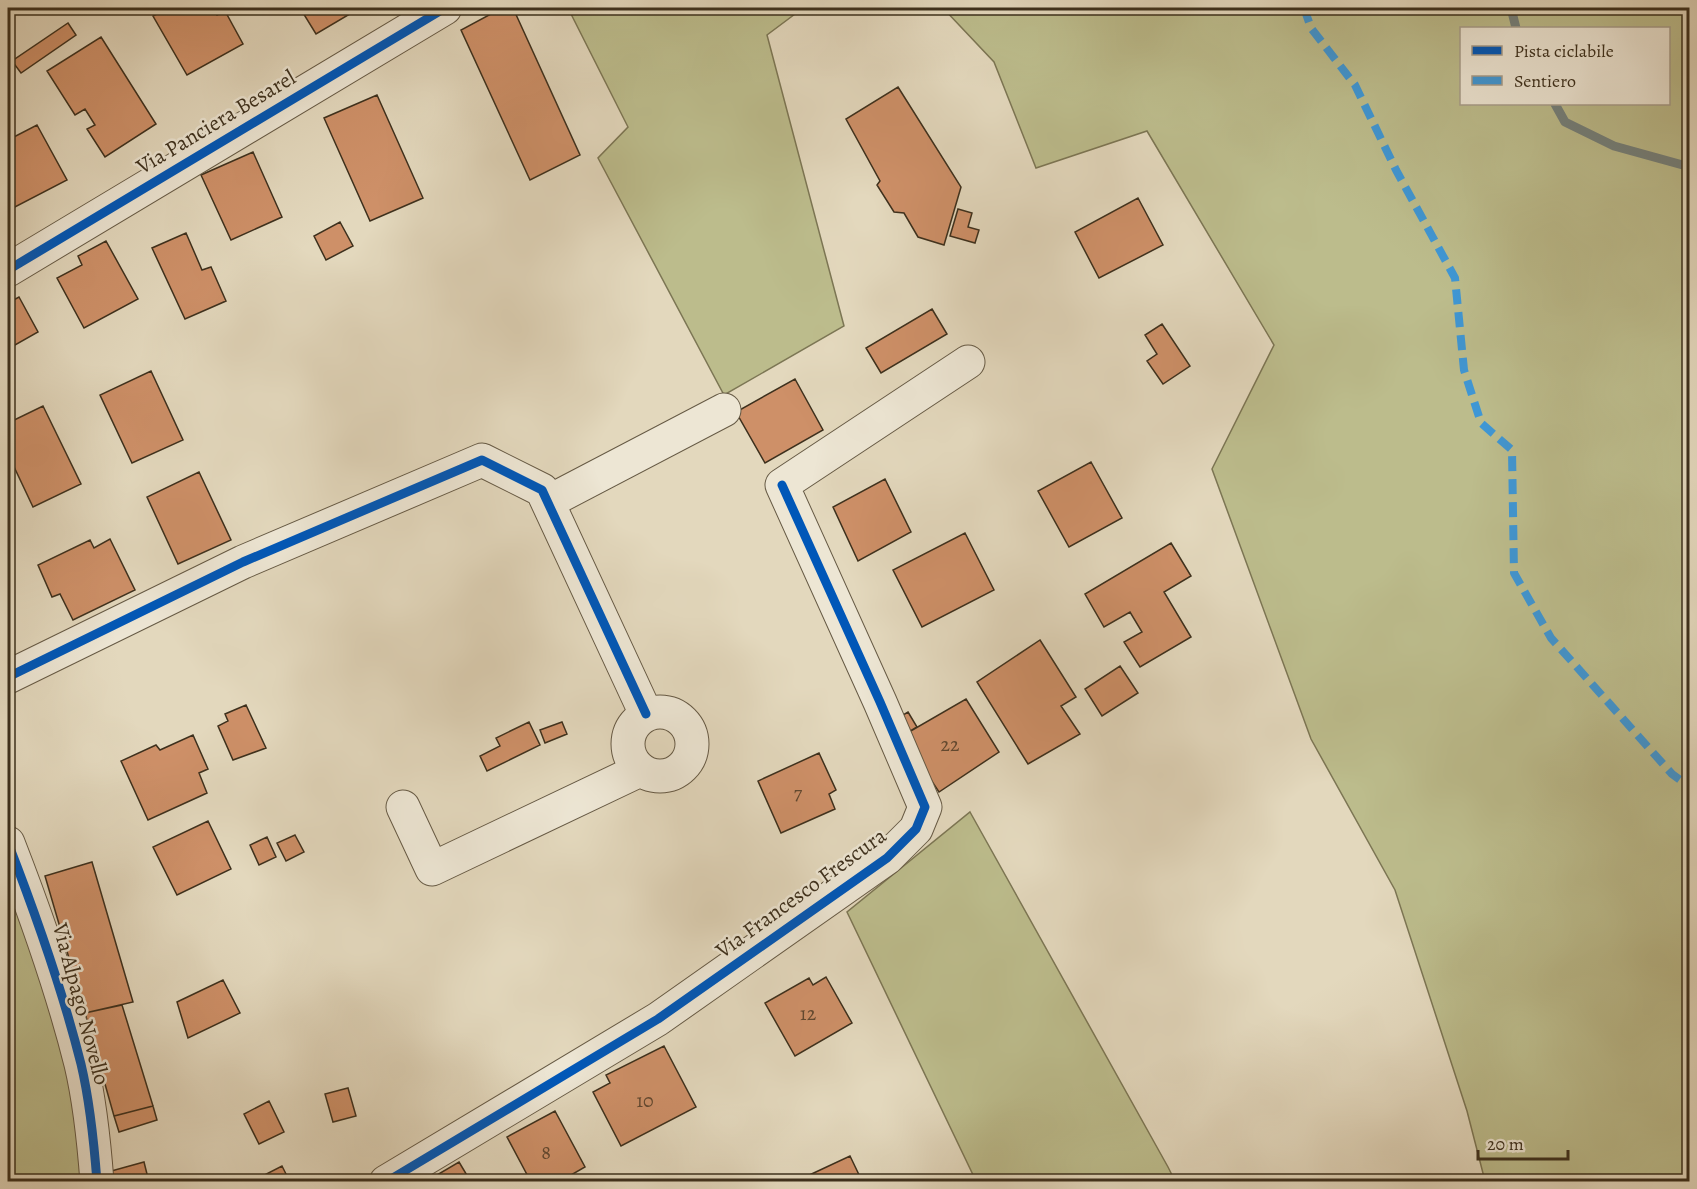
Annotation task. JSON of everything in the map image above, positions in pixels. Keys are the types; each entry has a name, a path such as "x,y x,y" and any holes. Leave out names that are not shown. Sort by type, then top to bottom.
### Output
{"street":[{"name":"Via Panciera Besarel","path":"8,270 445,8"},
{"name":"Via Francesco Frescura","path":"386,1182 658,1019 887,858 916,830 925,807 782,485 968,362"},
{"path":"548,502 724,410"},
{"path":"8,677 243,562 482,460 542,490 646,714"},
{"path":"662,711 678,717 689,730 692,747 686,763 672,774 656,776 640,770 630,756 627,740 633,724 646,714 662,711"},
{"path":"403,807 432,869 640,770"},
{"name":"Via Alpago Novello","path":"8,843 34,910 63,998 81,1066 93,1129 98,1182"}],"green space":[{"path":"568,8 803,8 767,35 844,326 724,395 598,158 628,127"},
{"path":"943,8 1689,8 1689,1181 1485,1181 1467,1111 1395,890 1311,739 1212,469 1274,345 1147,131 1036,168 994,62"},
{"path":"970,812 1175,1181 976,1181 847,912"},
{"path":"8,878 69,1044 88,1181 8,1182"}],"building":[{"path":"168,8 212,8 217,15 225,11 243,44 187,75 153,16"},
{"path":"300,8 360,8 316,34"},
{"path":"502,8 513,8 580,155 530,180 461,30"},
{"path":"68,23 76,35 21,73 12,61"},
{"path":"101,37 156,124 105,157 87,129 95,125 85,109 75,115 47,71"},
{"path":"898,87 961,187 944,245 918,237 904,213 894,212 877,185 880,181 846,119"},
{"path":"377,95 423,198 370,221 324,118"},
{"path":"37,125 67,180 13,208 8,198 8,140"},
{"path":"253,152 282,217 231,240 201,175"},
{"path":"1138,198 1163,245 1099,278 1075,232"},
{"path":"958,209 972,213 968,227 979,230 975,243 950,236"},
{"path":"340,222 353,246 326,260 314,236"},
{"path":"186,233 202,270 211,267 226,301 185,319 152,248"},
{"path":"106,241 138,299 84,328 57,278 82,265 78,256"},
{"path":"19,297 38,332 8,349 8,303"},
{"path":"932,309 947,334 881,373 866,348"},
{"path":"1162,324 1190,366 1163,384 1147,361 1157,354 1145,335"},
{"path":"151,371 183,440 132,463 100,395"},
{"path":"795,379 823,430 765,463 736,412"},
{"path":"43,406 81,484 33,507 8,454 8,423"},
{"path":"1091,462 1122,518 1069,547 1038,491"},
{"path":"199,472 231,540 178,564 147,497"},
{"path":"885,479 911,532 858,561 833,507"},
{"path":"965,533 994,590 922,627 893,570"},
{"path":"110,539 135,590 73,620 60,594 52,597 38,565 90,540 94,548"},
{"path":"1171,543 1191,576 1164,592 1191,637 1140,667 1124,642 1142,632 1130,612 1104,627 1085,594"},
{"path":"1040,640 1076,697 1061,706 1080,734 1028,764 977,682"},
{"path":"1120,666 1138,693 1102,716 1085,689"},
{"path":"966,699 999,752 939,792 902,736"},
{"path":"246,705 266,748 233,760 218,726 228,721 225,714"},
{"path":"908,712 917,727 902,736 893,721"},
{"path":"529,722 540,745 487,771 480,756 500,746 496,738"},
{"path":"562,722 567,734 545,743 540,730"},
{"path":"193,735 208,769 199,773 207,793 148,820 121,761 156,745 160,750"},
{"path":"819,753 836,790 829,794 835,809 781,833 758,781"},
{"path":"208,821 231,869 177,895 153,847"},
{"path":"295,835 304,852 286,861 277,843"},
{"path":"267,837 276,857 259,865 250,845"},
{"path":"92,862 133,1002 85,1013 45,876"},
{"path":"826,977 852,1023 795,1056 765,1003 809,978 813,985"},
{"path":"223,980 240,1013 188,1038 177,1002"},
{"path":"122,1005 153,1106 114,1116 85,1013"},
{"path":"664,1046 696,1107 621,1146 593,1092 610,1083 606,1075"},
{"path":"348,1088 356,1116 333,1122 325,1094"},
{"path":"269,1101 284,1132 259,1144 244,1114"},
{"path":"153,1106 157,1120 119,1132 114,1116"},
{"path":"555,1111 585,1167 559,1182 531,1182 507,1137"},
{"path":"850,1156 862,1181 804,1182 803,1178"},
{"path":"144,1162 149,1182 106,1182 104,1173"},
{"path":"459,1162 471,1182 425,1182"},
{"path":"282,1166 290,1182 251,1182"}],"waterway":[{"path":"1511,8 1516,27"},
{"path":"1556,105 1565,122 1614,146 1690,167"}],"marked path":[{"path":"1304,8 1311,28 1355,85 1396,170 1455,278 1464,370 1481,423 1512,450 1514,573 1551,638 1672,774 1690,787"}],"cycle path":[{"path":"8,270 445,8"},
{"path":"8,677 243,562 482,460 542,490 646,714"},
{"path":"386,1182 658,1019 887,858 916,829 925,807 782,485"},
{"path":"8,843 48,952 74,1036 89,1107 97,1182"}]}
